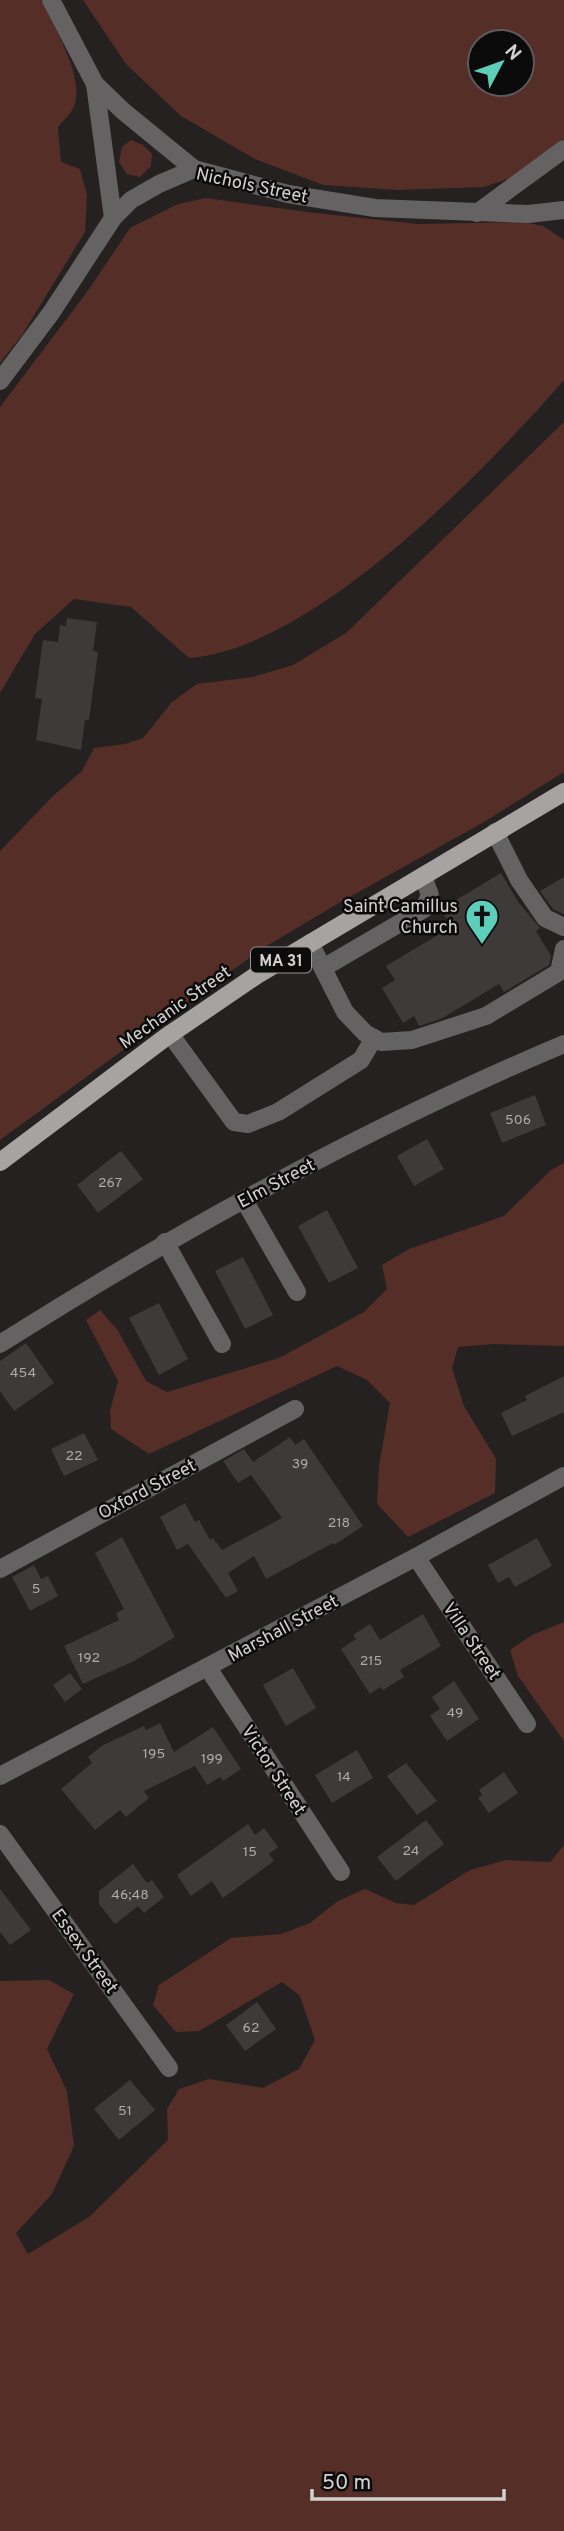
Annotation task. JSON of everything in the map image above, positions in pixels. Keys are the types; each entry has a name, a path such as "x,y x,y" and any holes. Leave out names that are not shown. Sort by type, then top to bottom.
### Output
{"main road":[{"name":"Mechanic Street","path":"0,1173 7,1157 170,1034 257,975 564,792"}],"street":[{"path":"51,0 95,84 123,111 194,169"},
{"path":"95,84 113,218"},
{"path":"477,213 564,149"},
{"name":"Nichols Street","path":"0,382 51,313 113,218 131,200 194,169 288,194 375,208 528,214 564,211"},
{"path":"495,832 519,880 545,918 564,927"},
{"path":"323,968 424,909 430,895 423,876"},
{"path":"310,943 345,1012 365,1033 381,1042 412,1040 486,1016 559,972 564,949"},
{"path":"170,1034 234,1122 248,1124 278,1112 360,1060 374,1038"},
{"name":"Elm Street","path":"0,1344 165,1242 346,1146 564,1044"},
{"path":"244,1200 297,1292"},
{"path":"165,1242 222,1344"},
{"name":"Oxford Street","path":"0,1569 295,1409"},
{"name":"Marshall Street","path":"0,1776 208,1668 564,1476"},
{"name":"Villa Street","path":"416,1557 527,1724"},
{"name":"Victor Street","path":"208,1668 341,1872"},
{"name":"Essex Street","path":"0,1834 169,2068"}],"shaded area":[{"path":"0,0 41,0 66,52 72,67 76,94 73,109 58,127 61,162 80,169 87,195 85,232 22,335 0,363"},
{"path":"83,0 564,0 564,139 510,178 484,187 398,190 323,185 255,159 181,116 126,64"},
{"path":"131,140 143,145 152,154 151,166 140,177 127,174 119,162 122,147"},
{"path":"206,198 418,224 523,222 543,226 564,240 564,380 490,461 443,506 393,550 341,590 289,624 237,647 189,658 131,607 74,599 35,634 0,693 0,407 87,292 130,228 178,204"},
{"path":"564,422 564,772 484,822 260,950 0,1140 0,851 53,796 82,771 94,748 125,744 143,738 172,702 197,684 252,677 293,665 346,633"},
{"path":"564,1163 564,1346 494,1344 458,1347 452,1368 464,1406 496,1459 495,1493 408,1537 377,1504 379,1466 390,1403 367,1380 337,1366 149,1454 111,1429 110,1411 118,1381 86,1320 100,1310 117,1329 146,1381 167,1392 279,1358 364,1312 387,1289 382,1265 409,1249 504,1216 551,1170"},
{"path":"564,1622 564,1741 518,1676 510,1650 532,1635"},
{"path":"564,1845 564,2531 0,2531 0,1981 49,1980 74,1994 47,2049 67,2091 74,2146 52,2194 16,2233 28,2254 89,2217 168,2140 167,2109 179,2089 209,2079 263,2088 299,2069 315,2040 300,1996 282,1982 199,2031 176,2032 153,2005 159,1985 231,1938 281,1934 310,1923 338,1901 365,1889 396,1903 414,1905 470,1870 506,1860 550,1862"}],"building":[{"path":"67,618 97,622 93,651 98,652 89,720 85,720 81,750 36,740 42,699 35,698 43,640 58,642 60,625 66,626"},
{"name":"Saint Camillus Church","path":"501,873 519,903 540,928 536,931 551,956 549,965 504,992 499,984 441,1019 419,1026 414,1016 403,1023 382,988 395,980 386,966 451,927 441,909"},
{"path":"564,877 563,914 553,909 540,891"},
{"path":"535,1095 546,1125 502,1143 490,1113"},
{"path":"427,1139 444,1169 414,1186 397,1156"},
{"path":"121,1151 143,1179 98,1213 77,1185"},
{"path":"327,1210 358,1268 329,1283 298,1226"},
{"path":"243,1257 273,1315 245,1329 215,1271"},
{"path":"159,1303 188,1359 159,1375 129,1318"},
{"path":"26,1343 54,1383 14,1411 0,1391 0,1361"},
{"path":"564,1376 564,1412 512,1436 501,1413 527,1400 525,1396"},
{"path":"84,1433 98,1460 64,1476 51,1449"},
{"path":"290,1437 295,1445 304,1439 363,1526 334,1545 333,1543 266,1579 254,1556 228,1573 238,1591 226,1598 188,1544 177,1550 160,1517 185,1503 195,1522 199,1520 210,1540 213,1538 222,1550 282,1518 251,1475 238,1483 223,1461 244,1449 253,1462"},
{"path":"122,1537 175,1637 134,1661 83,1684 64,1646 119,1620 116,1613 124,1609 95,1553"},
{"path":"537,1538 552,1566 515,1587 509,1577 498,1583 488,1565"},
{"path":"34,1565 41,1579 48,1576 58,1596 30,1611 12,1577"},
{"path":"423,1614 441,1646 400,1670 404,1677 383,1690 380,1687 370,1694 341,1649 356,1639 353,1635 370,1624 380,1640"},
{"path":"293,1668 316,1708 286,1726 263,1685"},
{"path":"70,1673 82,1689 65,1702 53,1685"},
{"path":"454,1681 479,1719 447,1741 430,1716 440,1709 432,1697"},
{"path":"160,1723 174,1752 213,1727 241,1769 223,1781 220,1777 207,1785 195,1766 144,1791 149,1798 126,1817 120,1810 95,1830 61,1789 92,1763 88,1757 103,1745 144,1726 146,1730"},
{"path":"357,1750 373,1778 332,1803 315,1775"},
{"path":"406,1763 437,1801 417,1815 387,1776"},
{"path":"504,1772 518,1793 489,1813 478,1798 482,1795 479,1790"},
{"path":"426,1820 444,1844 396,1881 377,1857"},
{"path":"248,1824 255,1835 264,1828 278,1847 269,1854 274,1861 223,1898 212,1881 191,1896 177,1875"},
{"path":"133,1864 147,1883 152,1880 164,1897 144,1913 138,1906 115,1924 99,1904 99,1891"},
{"path":"0,1889 31,1930 10,1945 0,1932"},
{"path":"257,2002 276,2029 245,2051 226,2025"},
{"path":"130,2080 155,2110 119,2140 94,2109"}],"place":[{"name":"Saint Camillus Church","path":"482,946"}]}
